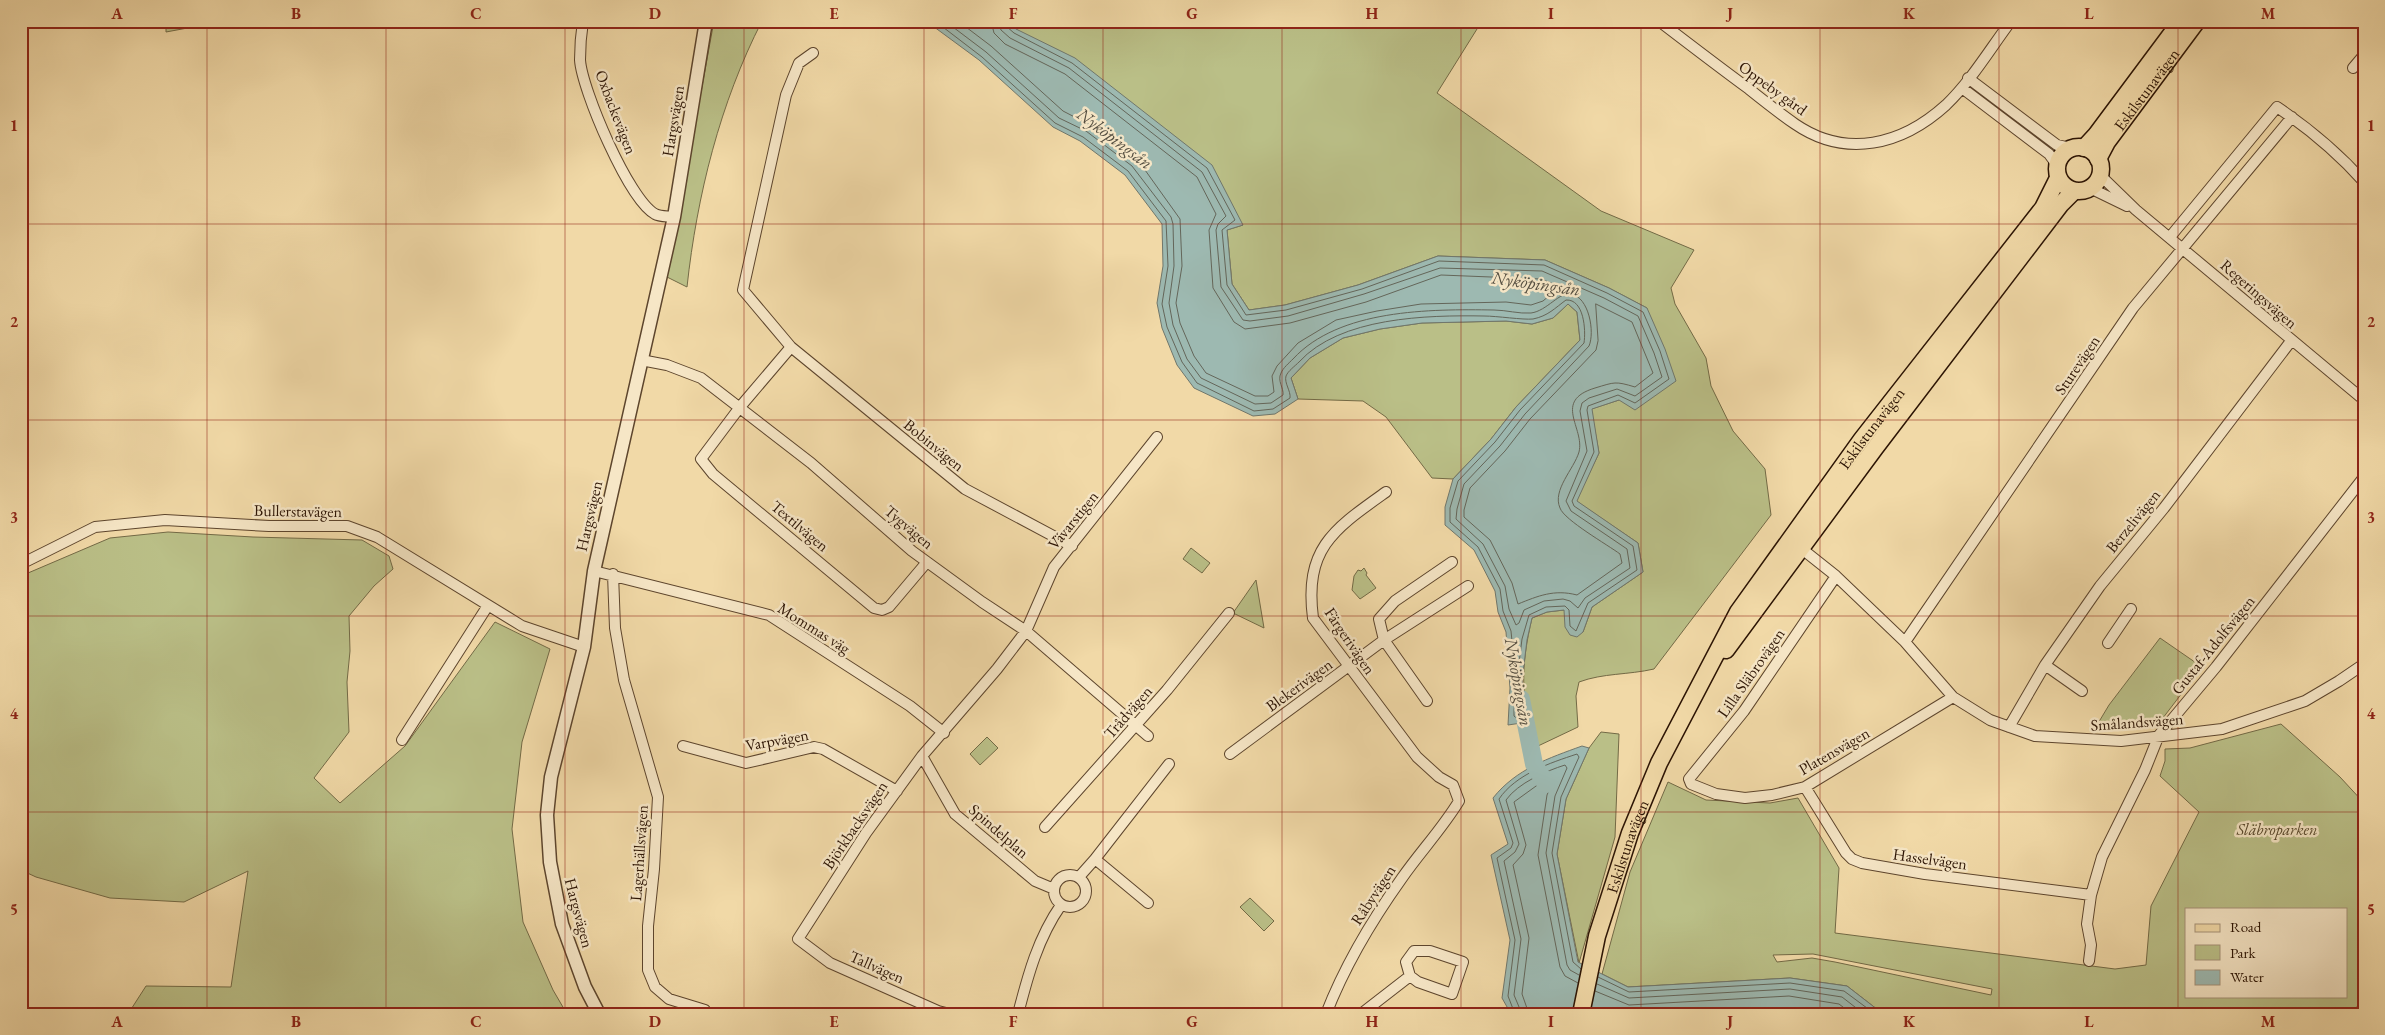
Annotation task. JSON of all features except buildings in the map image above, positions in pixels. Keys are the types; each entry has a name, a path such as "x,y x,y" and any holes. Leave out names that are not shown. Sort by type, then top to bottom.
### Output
{"main road":[{"name":"Eskilstunavägen","path":"2078,148 2096,135 2181,21"},
{"name":"Eskilstunavägen","path":"2099,167 2107,142 2197,21"},
{"path":"2078,148 2095,154 2099,167 2082,190 2062,184 2058,172 2062,155 2078,148"},
{"name":"Eskilstunavägen","path":"1796,544 1862,439 2043,208 2058,172"},
{"name":"Eskilstunavägen","path":"1581,1014 1585,987 1597,936 1630,833 1659,762 1738,612 1875,448 2061,204 2082,190"}],"street":[{"name":"Oxbackevägen","path":"583,21 580,61 592,101 614,156 644,205 656,215 674,217"},
{"name":"Hargsvägen","path":"599,1014 585,987 562,924 550,862 547,816 551,777 584,646 594,571 674,217 706,21"},
{"name":"Oppeby gård","path":"1659,21 1796,125 1830,141 1863,145 1896,137 1925,122 1962,88 2011,21"},
{"name":"Bobinvägen","path":"813,53 799,63 786,94 742,290 791,348 965,489 1072,546"},
{"path":"2352,68 2364,55"},
{"path":"1968,78 2057,145 2078,148"},
{"path":"1962,88 2049,154 2058,172"},
{"path":"2170,237 2276,107 2292,117 2347,164 2364,182"},
{"name":"Sturevägen","path":"1905,642 2133,308 2292,117"},
{"name":"Regeringsvägen","path":"2099,167 2136,210 2364,400"},
{"name":"Regeringsvägen","path":"2082,190 2136,210"},
{"name":"Berzelivägen","path":"2009,727 2045,665 2100,586 2164,508 2291,341"},
{"path":"740,407 791,348"},
{"name":"Tygvägen","path":"641,360 667,365 701,378 811,463 928,562 1026,631 1148,736"},
{"name":"Textilvägen","path":"740,407 701,459 713,474 874,608 882,610 889,607 928,562"},
{"name":"Vävarstigen","path":"1026,631 1054,567 1157,437"},
{"name":"Gustaf-Adolfsvägen","path":"2089,961 2091,945 2087,924 2091,895 2102,856 2145,770 2160,735 2360,489 2364,477"},
{"name":"Färgerivägen","path":"1386,492 1343,523 1324,544 1316,558 1310,595 1313,618 1417,757 1439,777 1453,785 1459,801"},
{"name":"Bullerstavägen","path":"21,564 95,527 165,520 269,526 347,526 378,537 487,607 522,626 584,646"},
{"name":"Smålandsvägen","path":"1796,544 1836,576 1905,642 1953,697 1990,720 2035,736 2091,741 2121,741 2160,735 2194,734 2222,729 2304,701 2338,682 2364,664"},
{"path":"1427,701 1384,640 1379,619 1395,601 1452,562"},
{"name":"Mommas väg","path":"594,571 613,574 769,615 910,706 944,733"},
{"name":"Lagerhällsvägen","path":"613,574 615,628 624,680 658,797 654,869 648,926 648,970 655,987 669,999 705,1010 708,1014"},
{"name":"Lilla Släbrovägen","path":"1691,784 1689,779 1744,710 1836,576"},
{"name":"Blekerivägen","path":"1230,754 1349,668 1384,640 1468,586"},
{"path":"402,740 487,607"},
{"path":"2108,643 2131,609"},
{"name":"Trådvägen","path":"1045,827 1136,726 1229,613"},
{"path":"944,733 1026,631"},
{"path":"2045,665 2082,691"},
{"name":"Platensvägen","path":"1691,784 1716,794 1745,798 1772,795 1805,787 1953,697"},
{"name":"Björkbacksvägen","path":"798,939 866,833 922,756 944,733"},
{"name":"Varpvägen","path":"683,746 746,763 814,747 823,749 897,791"},
{"name":"Spindelplan","path":"922,756 955,814 1035,881 1054,889"},
{"path":"1080,877 1169,764"},
{"name":"Hasselvägen","path":"1805,787 1846,853 1852,859 1862,863 1925,874 2091,895"},
{"name":"Råbyvägen","path":"1326,1014 1337,986 1367,931 1402,878 1447,822 1459,801"},
{"path":"1095,858 1148,903"},
{"path":"1070,874 1080,877 1086,886 1085,898 1082,902 1072,907 1061,905 1055,898 1054,889 1061,877 1070,874"},
{"path":"1018,1014 1037,948 1061,905"},
{"name":"Tallvägen","path":"798,939 830,963 938,1011 950,1014"},
{"path":"1414,951 1430,951 1463,962 1452,994 1418,982 1410,976 1406,962 1414,951"},
{"path":"1361,1014 1410,976"}],"green space":[{"path":"166,21 225,21 166,32"},
{"path":"714,21 762,21 734,84 712,150 697,218 687,287 667,277"},
{"path":"1007,21 1482,21 1437,93 1601,211 1694,250 1671,288 1675,304 1706,358 1711,386 1733,431 1765,469 1771,515 1654,669 1597,677 1579,682 1576,696 1578,727 1538,746 1528,714 1524,683 1524,667 1532,618 1547,612 1564,610 1583,632 1592,607 1643,572 1638,543 1576,501 1599,453 1591,409 1619,400 1647,308 1609,288 1545,260 1438,256 1358,285 1285,305 1249,310 1232,284 1227,230 1243,225"},
{"path":"1568,304 1577,312 1580,340 1516,407 1491,439 1453,479 1432,478 1386,417 1363,401 1298,399 1291,378 1310,358 1343,338 1380,329 1422,323 1506,321 1532,324 1553,318"},
{"path":"168,532 362,540 389,556 393,569 374,586 349,616 350,651 347,682 349,732 314,778 340,803 405,746 495,622 550,649 522,742 512,829 523,922 553,990 567,1014 128,1014 146,986 231,987 248,871 184,902 110,898 36,877 21,870 21,576 110,538"},
{"path":"1191,548 1210,563 1202,573 1183,559"},
{"path":"1364,568 1367,573 1366,575 1376,588 1360,599 1352,590 1354,576 1358,570 1361,571"},
{"path":"1256,580 1264,628 1233,613"},
{"path":"2160,638 2202,667 2156,727 2097,725 2109,705"},
{"name":"Släbroparken","path":"2281,724 2340,777 2364,803 2364,998 2351,1014 1889,1014 1878,1010 1847,986 1790,978 1628,987 1602,974 1630,872 1668,782 1706,800 1770,803 1798,798 1839,868 1835,933 2115,969 2146,965 2151,906 2199,812 2160,776 2165,761 2165,749 2190,748","holes":["1813,954 1992,989 1991,995 1812,958 1777,962 1773,955"]},
{"path":"1601,732 1619,734 1615,837 1579,963 1557,854 1566,799 1589,748"},
{"path":"987,737 998,748 980,765 970,754"},
{"path":"1250,898 1274,921 1264,931 1240,907"}],"water":[{"path":"926,21 1007,21 1016,29 1075,58 1212,165 1243,225 1227,230 1232,284 1249,310 1285,305 1358,285 1438,256 1545,260 1609,288 1647,308 1665,349 1676,381 1635,410 1619,400 1592,409 1599,453 1577,501 1638,543 1643,572 1592,607 1583,632 1577,637 1570,635 1565,627 1564,610 1547,612 1532,618 1522,681 1528,722 1508,725 1510,688 1506,632 1498,612 1495,591 1474,550 1445,525 1445,507 1453,479 1491,439 1516,407 1580,340 1577,312 1568,304 1553,318 1532,324 1506,321 1422,323 1380,329 1343,338 1310,358 1291,378 1298,399 1275,414 1253,416 1194,388 1177,365 1162,328 1157,303 1163,266 1162,224 1125,175 1080,141 1053,127 979,60"},
{"path":"1582,746 1589,748 1566,799 1557,854 1578,962 1628,987 1790,978 1847,986 1878,1010 1889,1014 1511,1014 1502,998 1510,940 1491,855 1508,844 1493,798 1512,779 1523,772 1545,760"}],"waterway":[{"name":"Nyköpingsån","path":"1521,699 1534,764 1546,784"}]}
